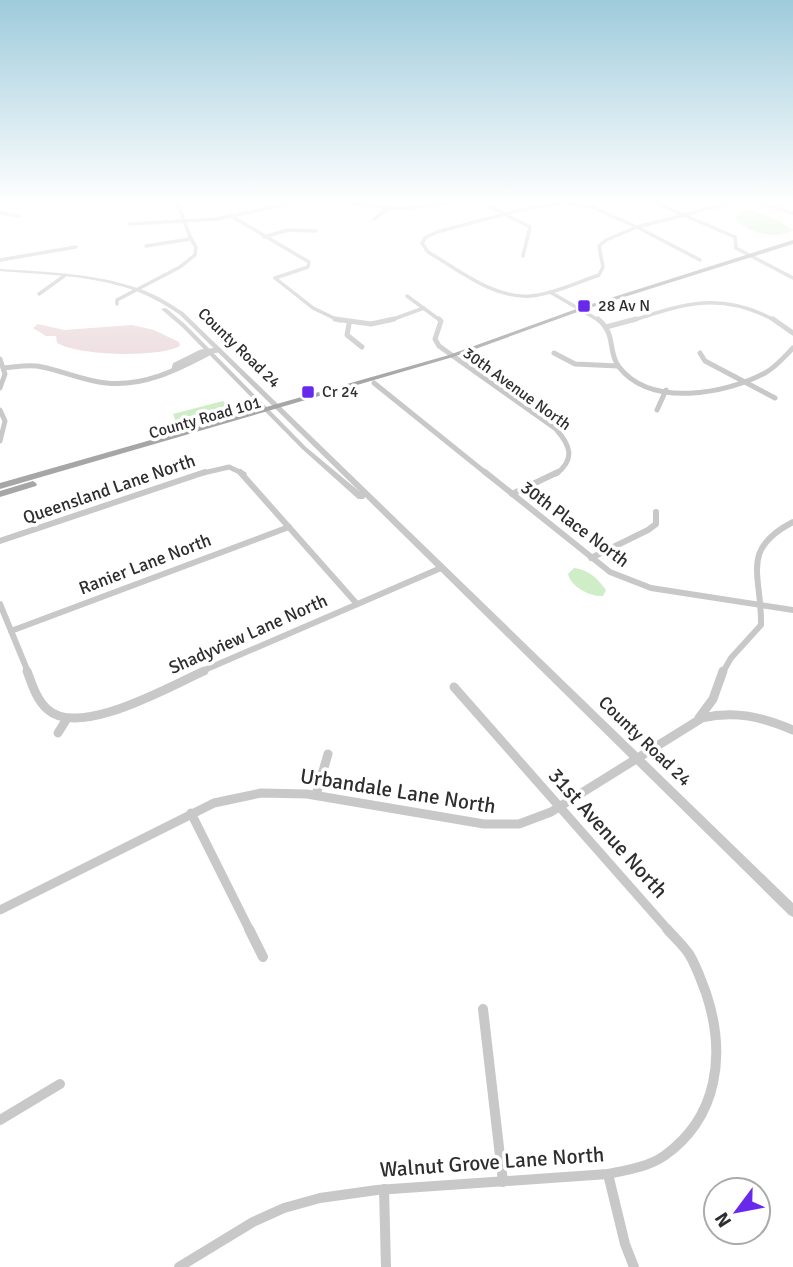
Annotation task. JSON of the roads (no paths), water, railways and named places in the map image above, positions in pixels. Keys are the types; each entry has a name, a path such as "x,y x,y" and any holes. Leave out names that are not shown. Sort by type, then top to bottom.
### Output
{"main road":[{"name":"County Road 101","path":"278,408 451,356 581,309 728,262"},
{"name":"County Road 101","path":"0,486 374,383 406,373 417,366"},
{"name":"County Road 101","path":"0,494 267,411"}],"street":[{"path":"117,304 117,300 185,262"},
{"path":"309,262 304,268 279,274 276,279 326,317 349,324 387,321 424,308"},
{"path":"446,262 494,290 519,297 549,292 599,275 603,270 602,262"},
{"path":"760,262 793,278"},
{"name":"County Road 24","path":"0,272 105,281 173,307 793,911"},
{"path":"38,294 62,277"},
{"name":"County Road 24","path":"133,291 172,314 304,448 441,568"},
{"path":"549,292 581,309 606,327 618,366"},
{"name":"30th Avenue North","path":"407,296 441,321 435,339 451,356 556,429 568,442 570,455 564,468 512,494"},
{"path":"606,327 636,321 677,306 716,300 755,309 793,334"},
{"path":"349,324 347,335 362,347"},
{"path":"554,353 561,359 576,363 618,366 635,379 666,390 713,393 745,382 773,368 793,348"},
{"path":"4,368 50,367 113,384 150,379 219,350"},
{"path":"700,354 705,361 775,398"},
{"path":"0,359 4,368 0,388"},
{"name":"30th Place North","path":"374,383 614,574 644,586 793,610"},
{"path":"657,410 666,390"},
{"path":"0,410 6,425 0,441"},
{"name":"Queensland Lane North","path":"0,541 216,468 229,467 243,473 289,527"},
{"path":"591,558 648,530 656,524 656,512"},
{"path":"691,724 712,704 729,659 756,634 761,625 758,550 769,534 793,522"},
{"path":"289,527 357,604"},
{"name":"Ranier Lane North","path":"11,631 289,527"},
{"name":"Shadyview Lane North","path":"66,720 92,719 441,568"},
{"path":"0,604 39,700 54,716 66,720 58,733"},
{"name":"31st Avenue North","path":"454,687 689,954 703,979 715,1016"},
{"path":"561,806 691,724 714,715 742,713 793,730"},
{"path":"316,795 328,754"},
{"name":"Urbandale Lane North","path":"0,910 191,813 214,803 261,793 316,795 501,825 536,819 561,806"},
{"path":"191,813 263,957"},
{"path":"483,1009 503,1182"},
{"name":"Walnut Grove Lane North","path":"179,1267 217,1241 269,1215 301,1203 384,1189 608,1174 636,1168 662,1157 684,1140 701,1118 712,1091 718,1063 715,1016"},
{"path":"0,1120 60,1084"},
{"path":"608,1174 625,1244 634,1267"},
{"path":"384,1189 386,1267"}],"place":[{"name":"28 Av N","path":"584,306"},
{"name":"Cr 24","path":"308,392"}]}
